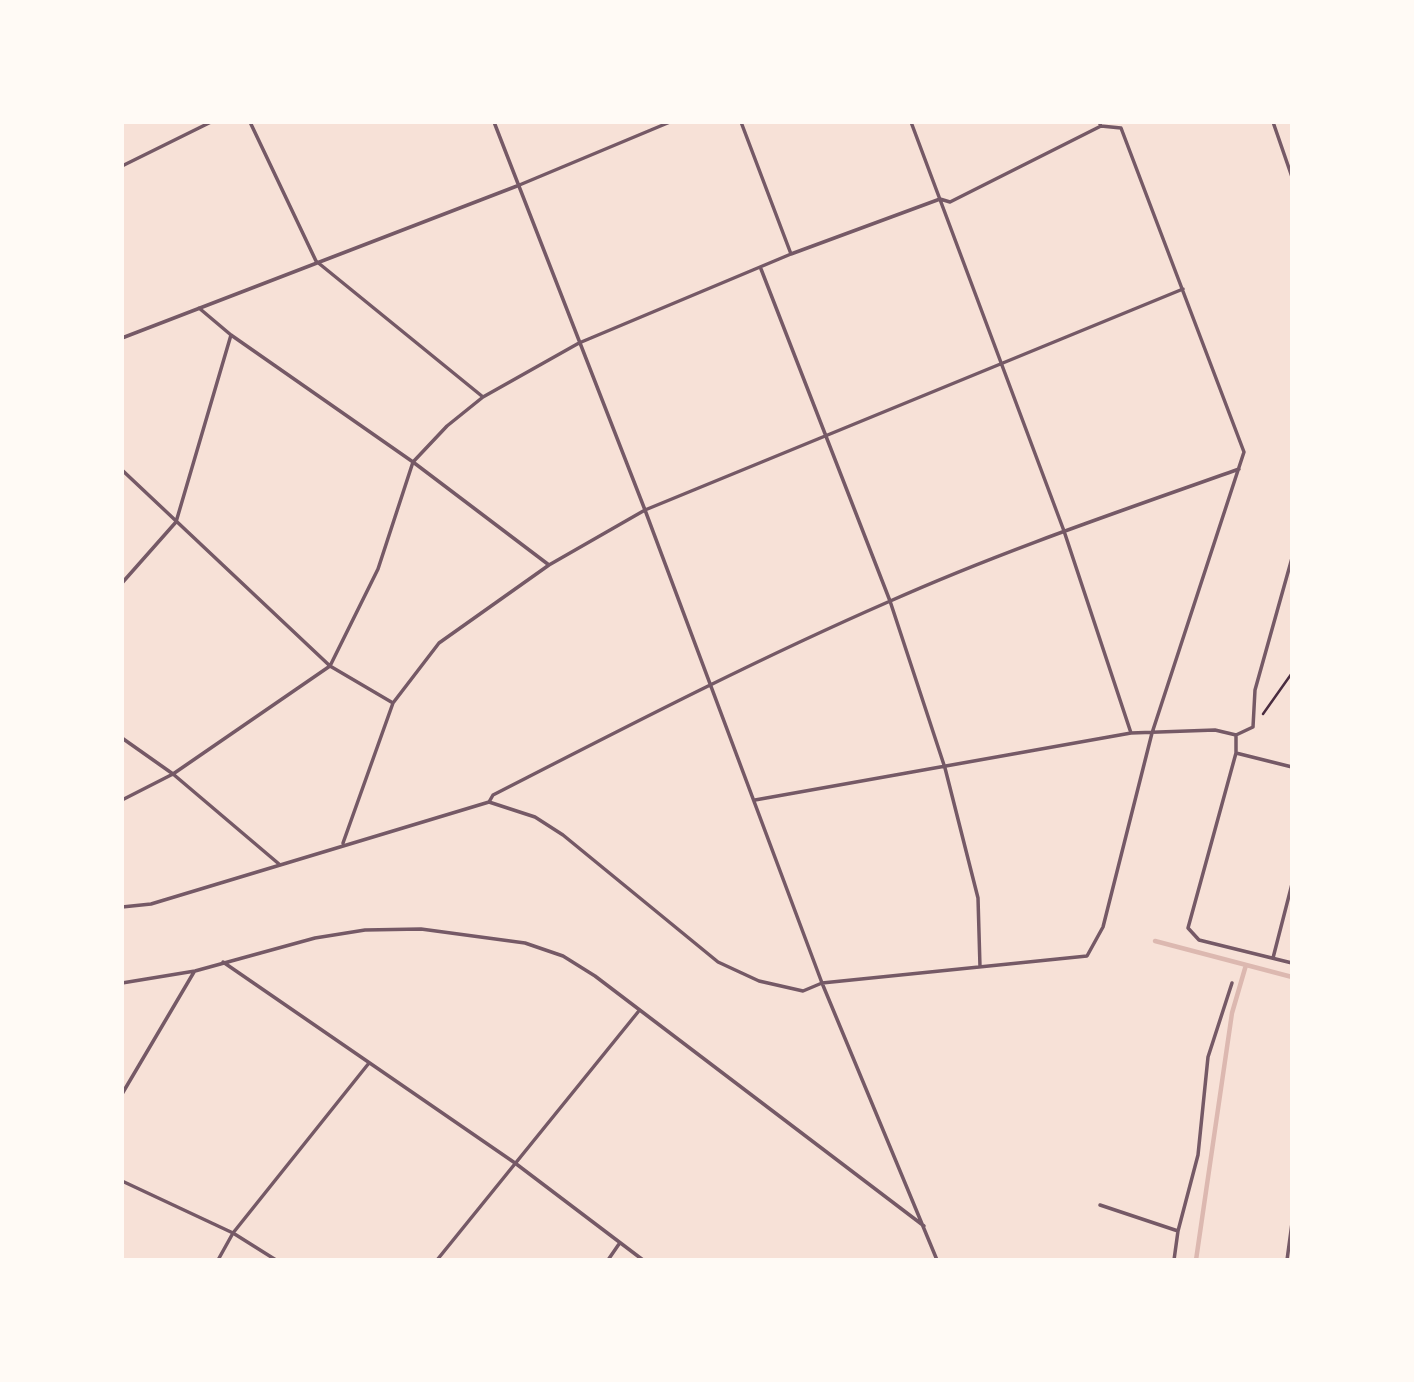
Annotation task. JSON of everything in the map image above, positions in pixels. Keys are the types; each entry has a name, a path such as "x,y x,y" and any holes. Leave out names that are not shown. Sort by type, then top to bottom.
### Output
{"lane":[{"path":"122,166 211,122"},
{"path":"250,122 316,261 483,397"},
{"path":"494,122 646,510 822,983 926,1227 937,1259"},
{"path":"122,338 316,261 517,186 670,122"},
{"path":"741,122 791,254"},
{"path":"911,122 1064,531 1131,733"},
{"path":"1273,122 1292,177"},
{"path":"122,800 173,774 330,666 378,569 412,462 447,426 483,397 579,343 761,270 791,254 940,199 950,202 1100,125 1121,128 1244,452 1152,733 1103,927 1087,956 822,983 803,991 760,981 718,962 563,835 536,817 489,802 151,904 122,907"},
{"path":"761,270 890,601 945,768 978,898 979,967"},
{"path":"343,844 393,703 439,643 549,565 646,510 1183,289"},
{"path":"199,308 231,335 412,462 549,565"},
{"path":"122,583 176,522 231,335"},
{"path":"489,802 493,795 711,682 890,601 1064,531 1239,469"},
{"path":"122,470 330,666 393,703"},
{"path":"755,800 1131,733 1215,730 1236,735 1253,727 1255,690 1292,558"},
{"path":"1236,735 1236,753 1188,928 1199,940 1292,963"},
{"path":"122,738 173,774 279,864"},
{"path":"1236,753 1292,767"},
{"path":"1273,958 1292,884"},
{"path":"122,983 195,971 315,938 365,930 421,929 524,943 563,956 595,976 638,1012 926,1227"},
{"path":"223,962 514,1163 619,1244 643,1259"},
{"path":"122,1094 195,971"},
{"path":"1174,1259 1178,1231 1198,1155 1208,1057 1232,984"},
{"path":"437,1259 638,1012"},
{"path":"218,1259 233,1233 369,1063"},
{"path":"122,1181 233,1233 276,1259"},
{"path":"1100,1205 1178,1231"},
{"path":"1287,1259 1292,1223"},
{"path":"608,1259 619,1244"}],"path":[{"path":"1253,727 1292,673"}],"waterway":[{"path":"1155,941 1292,977"},
{"path":"1196,1260 1232,1013 1246,965"}]}
